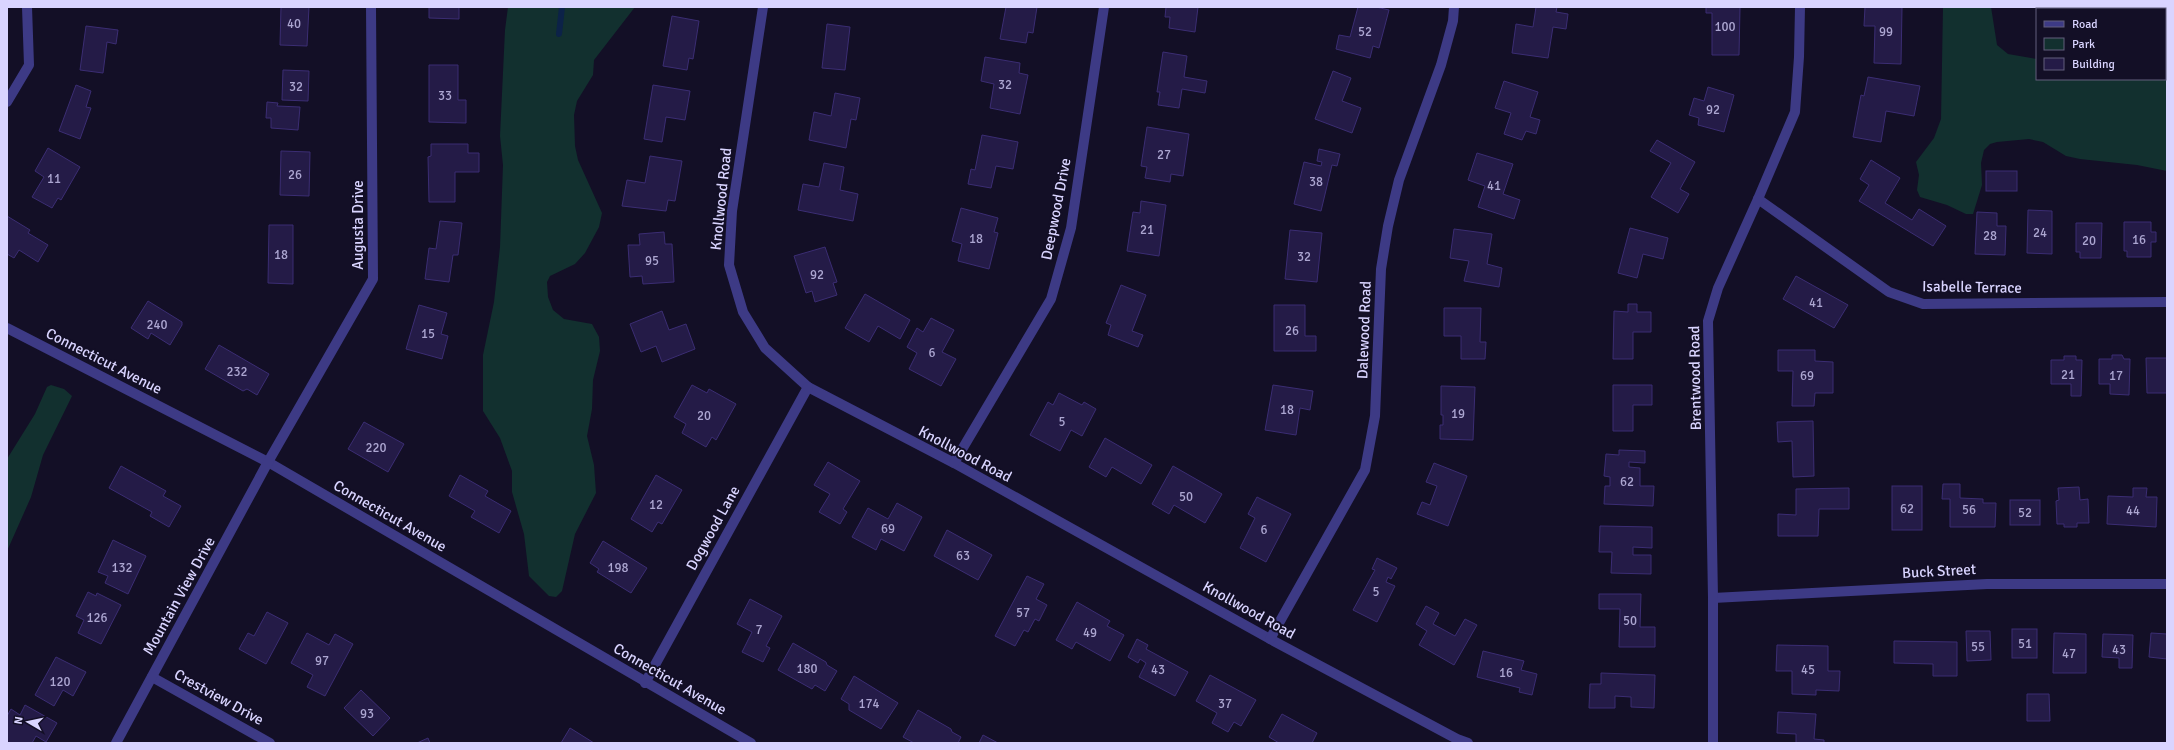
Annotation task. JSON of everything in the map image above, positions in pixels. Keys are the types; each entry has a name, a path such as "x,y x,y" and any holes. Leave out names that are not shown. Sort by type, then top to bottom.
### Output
{"street":[{"path":"7,102 28,65 27,7"},
{"name":"Augusta Drive","path":"268,462 373,279 371,7"},
{"name":"Knollwood Road","path":"763,7 732,211 729,265 743,312 765,348 808,387 954,463 1270,639 1457,739 1468,743"},
{"name":"Deepwood Drive","path":"954,463 1051,299 1070,228 1104,7"},
{"name":"Dalewood Road","path":"1270,639 1365,470 1376,416 1381,269 1388,226 1399,180 1441,65 1453,21 1454,7"},
{"name":"Brentwood Road","path":"1713,743 1714,598 1708,320 1718,288 1795,112 1800,7"},
{"name":"Isabelle Terrace","path":"1758,199 1889,292 1923,304 2167,302"},
{"name":"Connecticut Avenue","path":"7,328 268,462 645,683 751,743"},
{"name":"Dogwood Lane","path":"645,683 808,387"},
{"name":"Mountain View Drive","path":"116,743 268,462"},
{"name":"Buck Street","path":"1714,598 1986,584 2167,584"},
{"name":"Crestview Drive","path":"152,677 270,743"}],"green space":[{"path":"508,7 635,7 594,60 593,75 577,101 574,115 575,146 578,160 602,213 599,227 585,253 575,264 550,276 547,282 548,297 553,310 564,319 592,324 599,337 600,351 593,380 592,409 587,436 594,465 596,493 575,534 562,591 556,597 549,596 529,576 524,534 512,492 512,471 500,438 483,411 483,355 494,302 500,247 503,165 500,136 505,30"},
{"path":"1943,7 1991,7 1997,45 2008,54 2036,59 2036,80 2166,80 2167,62 2167,171 2137,165 2080,159 2066,156 2043,142 2029,139 1997,142 1990,144 1984,150 1981,163 1982,185 1973,214 1966,214 1947,205 1920,197 1917,190 1919,175 1916,162 1934,138 1941,119"},
{"path":"51,385 64,389 72,396 43,455 31,497 7,551 7,459 35,414 47,387"}],"building":[{"path":"281,7 309,7 307,46 280,45"},
{"path":"429,7 459,7 459,19 429,18"},
{"path":"1006,7 1037,7 1033,33 1028,32 1026,43 1000,39"},
{"path":"1166,7 1198,7 1195,32 1169,28 1170,17 1165,17"},
{"path":"1358,7 1376,7 1389,10 1379,48 1373,46 1370,58 1336,49 1339,35 1350,37"},
{"path":"1536,7 1557,7 1556,12 1568,14 1566,29 1553,27 1548,58 1512,53 1516,24 1533,27"},
{"path":"1706,7 1740,7 1739,55 1712,55 1712,13 1706,13"},
{"path":"1865,7 1902,7 1901,64 1874,63 1875,26 1864,26"},
{"path":"672,16 699,21 693,59 689,58 687,70 663,66"},
{"path":"827,24 850,27 845,70 822,68"},
{"path":"86,26 118,30 116,44 107,42 103,73 80,70"},
{"path":"1163,52 1187,56 1184,77 1207,81 1205,93 1182,89 1179,108 1158,105 1160,92 1157,92"},
{"path":"985,57 1020,63 1019,73 1028,75 1020,114 990,108 994,84 981,81"},
{"path":"429,65 458,65 458,100 466,100 466,123 429,122"},
{"path":"283,70 309,71 308,101 282,100"},
{"path":"1333,71 1351,78 1342,101 1361,108 1352,133 1315,119"},
{"path":"1868,77 1920,86 1914,116 1886,111 1881,142 1853,137 1861,95 1864,96"},
{"path":"1504,81 1538,92 1530,117 1540,120 1536,134 1526,131 1522,140 1504,134 1511,113 1495,108"},
{"path":"76,85 91,91 86,107 91,108 80,139 59,131"},
{"path":"653,85 690,91 685,120 666,117 662,142 644,139"},
{"path":"1708,87 1734,95 1724,132 1698,125 1699,118 1689,115 1694,98 1704,101"},
{"path":"835,93 860,98 856,120 851,119 846,148 809,140 814,112 831,116"},
{"path":"267,102 278,103 277,106 300,107 298,130 271,128 271,118 266,118"},
{"path":"1147,127 1189,134 1183,176 1171,174 1170,182 1145,178 1147,167 1141,166"},
{"path":"982,135 1018,142 1013,169 996,166 991,188 968,184 971,169 975,170"},
{"path":"1657,140 1695,162 1680,189 1689,194 1678,213 1651,197 1671,163 1650,151"},
{"path":"431,144 468,144 468,153 479,153 479,172 455,172 455,202 429,202 428,157 431,156"},
{"path":"48,148 80,167 61,200 58,198 52,208 32,197 44,177 35,171"},
{"path":"1319,149 1340,154 1337,166 1332,165 1321,211 1294,204 1304,162 1321,166 1322,162 1317,161"},
{"path":"281,151 310,152 309,196 280,195"},
{"path":"1477,153 1513,164 1503,194 1520,200 1514,219 1478,207 1485,186 1468,180"},
{"path":"650,156 682,161 675,201 668,200 666,211 622,206 627,180 645,183"},
{"path":"1871,160 1900,178 1885,203 1912,220 1919,209 1946,226 1933,246 1859,201 1869,185 1860,179"},
{"path":"824,163 844,167 840,190 858,194 853,221 798,210 803,184 819,187"},
{"path":"1986,171 2017,171 2017,191 1986,191"},
{"path":"1141,201 1166,205 1159,256 1127,251 1133,212 1140,213"},
{"path":"961,208 998,218 994,232 998,233 989,269 958,261 962,244 952,241"},
{"path":"2028,210 2052,211 2052,254 2027,253"},
{"path":"1977,212 1997,213 1997,226 2006,226 2005,255 1975,254"},
{"path":"7,216 30,230 28,233 48,245 38,262 19,250 14,258 7,254"},
{"path":"440,221 462,223 458,255 453,255 449,282 425,279 429,248 436,249"},
{"path":"2124,222 2151,222 2151,232 2156,232 2156,242 2151,242 2151,257 2127,257 2127,251 2124,251"},
{"path":"2076,223 2102,223 2101,258 2080,258 2080,252 2076,252"},
{"path":"269,225 293,225 293,284 268,283"},
{"path":"1630,228 1668,238 1663,259 1643,254 1637,278 1618,273"},
{"path":"1454,229 1492,234 1487,264 1502,268 1499,287 1464,281 1469,261 1450,258"},
{"path":"1290,230 1322,233 1317,282 1285,279"},
{"path":"664,232 665,244 672,244 674,282 643,284 642,276 630,277 628,245 640,245 639,234"},
{"path":"825,247 837,282 833,283 837,295 815,302 812,291 806,293 794,256"},
{"path":"1796,276 1848,305 1834,328 1783,299"},
{"path":"1121,285 1146,295 1132,331 1143,335 1138,347 1108,335 1111,325 1106,323"},
{"path":"865,294 910,320 900,339 878,326 869,342 845,328"},
{"path":"148,301 182,322 182,325 170,345 151,333 148,339 131,328"},
{"path":"1628,304 1637,304 1637,312 1651,312 1651,332 1633,332 1633,359 1613,359 1614,311 1628,312"},
{"path":"419,305 447,313 441,334 448,336 442,359 406,349"},
{"path":"1274,305 1305,305 1305,336 1316,336 1316,351 1274,351"},
{"path":"1444,308 1481,308 1480,342 1486,342 1485,359 1461,359 1461,336 1444,336"},
{"path":"662,311 669,330 686,324 695,349 662,362 656,346 641,352 630,324"},
{"path":"931,318 954,330 942,352 956,359 941,386 909,369 917,353 907,347 917,328 923,332"},
{"path":"219,345 269,374 257,395 247,389 243,391 205,369"},
{"path":"1778,350 1815,350 1815,361 1833,362 1833,393 1815,393 1814,406 1792,406 1793,371 1778,371"},
{"path":"2112,355 2122,355 2124,359 2130,359 2129,395 2110,394 2110,384 2099,384 2099,359 2112,359"},
{"path":"2064,356 2076,356 2076,360 2082,360 2081,396 2071,396 2071,384 2051,384 2051,360 2064,360"},
{"path":"2146,358 2167,358 2167,393 2147,393"},
{"path":"692,385 707,393 709,389 736,404 716,440 712,437 706,447 682,433 686,424 674,417"},
{"path":"1273,385 1313,391 1310,410 1300,408 1296,435 1265,430"},
{"path":"1613,385 1652,385 1652,405 1633,405 1633,431 1613,431"},
{"path":"1441,386 1475,387 1473,440 1440,439 1440,425 1443,425 1443,415 1441,415"},
{"path":"1059,393 1082,405 1084,402 1096,409 1082,436 1071,430 1060,451 1030,435 1048,402 1053,405"},
{"path":"1813,421 1814,476 1793,477 1792,441 1778,442 1777,422"},
{"path":"364,422 404,444 388,472 348,449"},
{"path":"1105,438 1152,465 1141,484 1112,467 1106,477 1089,467"},
{"path":"1619,450 1645,451 1645,463 1629,462 1629,467 1640,468 1640,486 1654,486 1653,506 1604,504 1605,486 1610,486 1610,477 1604,476 1606,454 1619,455"},
{"path":"828,462 860,481 843,509 847,512 840,524 819,512 830,494 814,485"},
{"path":"1434,463 1467,476 1448,526 1417,514 1422,502 1430,505 1437,486 1426,482"},
{"path":"121,466 166,491 163,496 181,506 169,527 150,516 152,512 109,488"},
{"path":"1173,466 1222,494 1205,523 1174,505 1169,514 1152,504"},
{"path":"460,475 488,491 485,496 511,511 499,533 471,517 475,511 449,496"},
{"path":"656,475 682,490 662,524 658,522 652,532 631,519"},
{"path":"1943,484 1960,484 1960,498 1983,499 1983,503 1996,503 1995,527 1950,527 1950,499 1942,499"},
{"path":"1892,486 1922,486 1922,530 1892,530"},
{"path":"2079,487 2080,500 2088,499 2089,523 2077,523 2077,527 2064,527 2064,524 2057,524 2056,501 2059,500 2058,488"},
{"path":"1849,488 1849,509 1819,509 1818,536 1778,536 1778,514 1796,515 1796,489"},
{"path":"2133,488 2147,488 2146,497 2157,497 2156,527 2107,524 2108,496 2133,497"},
{"path":"1257,497 1291,514 1266,562 1240,548 1255,518 1248,514"},
{"path":"2010,500 2040,500 2040,525 2010,525"},
{"path":"897,503 922,517 904,551 881,539 876,550 852,537 868,508 888,519"},
{"path":"1600,526 1652,527 1652,548 1633,547 1633,555 1651,555 1651,574 1611,573 1612,552 1599,552"},
{"path":"947,530 992,555 978,580 934,556"},
{"path":"113,540 146,556 128,594 105,583 108,576 98,572"},
{"path":"603,541 647,568 631,593 597,572 599,569 590,563"},
{"path":"1377,558 1397,568 1391,579 1388,577 1386,582 1395,586 1377,622 1353,610 1375,570 1372,569"},
{"path":"1027,576 1044,584 1036,599 1047,605 1039,621 1035,619 1028,632 1024,630 1015,646 995,636"},
{"path":"88,592 96,596 97,593 121,605 101,644 78,633 84,620 76,616"},
{"path":"1599,594 1641,594 1640,627 1655,627 1655,647 1619,647 1620,609 1599,609"},
{"path":"750,599 782,616 766,646 770,648 763,662 742,652 752,632 737,624"},
{"path":"1077,602 1110,621 1107,626 1124,635 1110,661 1076,642 1072,649 1056,640"},
{"path":"1426,606 1439,613 1433,624 1455,636 1465,619 1477,625 1454,665 1419,645 1427,631 1416,624"},
{"path":"267,612 288,623 266,664 239,649 248,633 254,636"},
{"path":"2012,629 2037,629 2037,658 2012,658"},
{"path":"1966,631 1990,631 1991,660 1967,661"},
{"path":"307,633 329,645 335,634 353,644 325,696 307,687 313,675 291,663"},
{"path":"2054,633 2086,634 2086,673 2053,673"},
{"path":"2151,633 2167,634 2167,659 2149,657"},
{"path":"2103,634 2133,635 2132,668 2119,668 2119,658 2102,657"},
{"path":"1137,639 1148,645 1146,649 1188,672 1175,696 1139,677 1146,663 1140,659 1138,663 1128,657"},
{"path":"1894,641 1957,642 1957,676 1933,676 1933,664 1894,663"},
{"path":"793,643 826,662 827,665 837,671 825,691 815,685 812,689 778,670"},
{"path":"1777,645 1828,646 1828,671 1840,671 1839,691 1816,690 1816,695 1792,694 1792,671 1776,671"},
{"path":"1483,651 1524,661 1521,670 1537,674 1532,695 1519,692 1520,688 1477,677"},
{"path":"56,657 86,672 73,696 63,690 54,706 35,695"},
{"path":"1601,673 1655,675 1654,708 1631,707 1631,697 1615,696 1615,708 1589,708 1590,684 1601,684"},
{"path":"1210,675 1256,700 1241,726 1234,722 1228,732 1212,723 1217,713 1196,701"},
{"path":"854,676 898,703 881,729 849,710 849,704 841,699"},
{"path":"361,690 390,718 373,736 344,708"},
{"path":"2027,694 2049,694 2050,721 2027,721"},
{"path":"25,705 57,723 46,742 36,736 32,743 7,743 7,716 11,709 20,715"},
{"path":"918,710 951,729 952,732 961,737 958,743 914,743 903,737"},
{"path":"1778,712 1816,714 1814,739 1824,740 1824,743 1796,743 1796,734 1777,733"},
{"path":"1282,714 1317,733 1312,743 1279,743 1269,737"},
{"path":"570,728 594,743 561,743"},
{"path":"983,735 998,743 979,743"},
{"path":"428,738 430,743 417,743"}],"waterway":[{"path":"559,34 562,7"}]}
